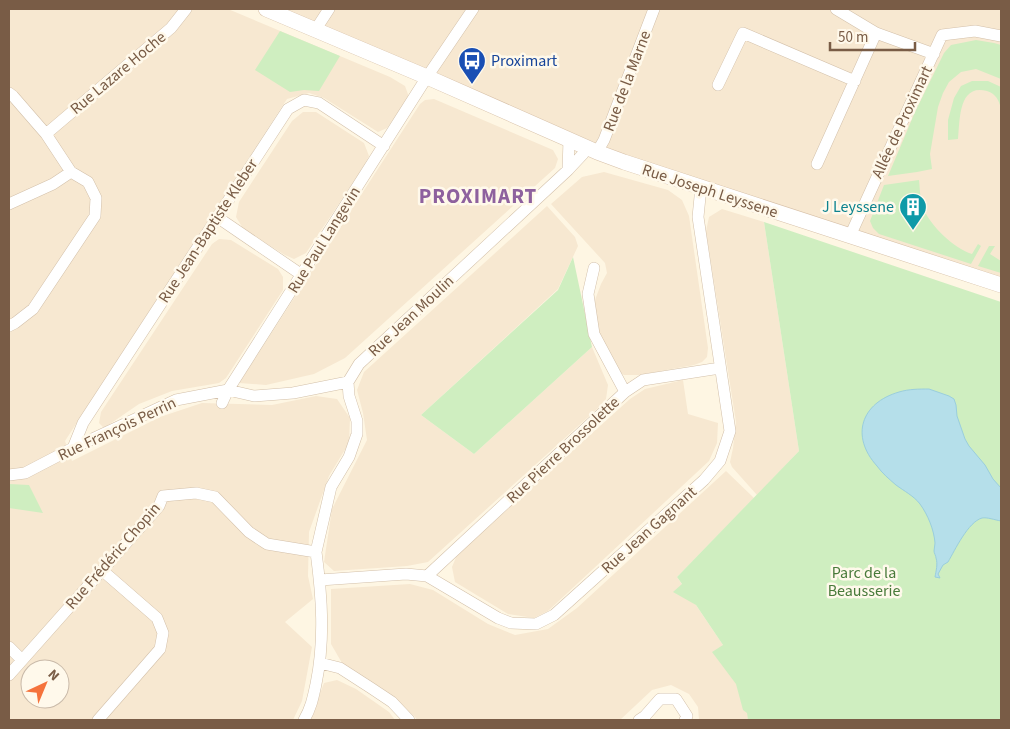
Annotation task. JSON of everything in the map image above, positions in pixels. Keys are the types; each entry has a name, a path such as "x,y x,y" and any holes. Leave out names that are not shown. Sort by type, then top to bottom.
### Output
{"street":[{"name":"Rue Lazare Hoche","path":"46,134 171,28 186,9"},
{"name":"Rue Joseph Leyssene","path":"266,9 427,76 592,150 1001,285"},
{"path":"316,30 329,9"},
{"name":"Rue Paul Langevin","path":"222,404 228,390 427,76 473,9"},
{"name":"Rue de la Marne","path":"592,150 604,140 654,9"},
{"path":"836,9 876,33 934,54"},
{"name":"Allée de Proximart","path":"850,236 942,35 975,31 1001,36"},
{"path":"718,85 743,33 855,81"},
{"path":"817,164 876,33"},
{"path":"9,93 46,134 71,172 88,182 96,198 95,216 33,309 15,324 9,326"},
{"name":"Rue Jean-Baptiste Kleber","path":"73,448 83,423 288,110 304,100 319,103 384,146"},
{"path":"568,170 569,140"},
{"name":"Rue Jean Moulin","path":"348,382 359,364 583,154 592,150"},
{"path":"9,204 53,184 71,172"},
{"name":"Rue Jean Gagnant","path":"320,580 406,574 427,576 498,618 511,623 536,624 554,615 704,480 720,461 730,431 698,217 700,187"},
{"path":"217,217 302,275"},
{"path":"594,268 588,294 594,334 625,392"},
{"name":"Rue Pierre Brossolette","path":"427,576 625,392 643,380 720,368"},
{"path":"228,390 254,396 293,393 348,382 349,396 357,421 356,434 349,456 331,487 316,552 323,628 320,663 310,709 304,720"},
{"name":"Rue François Perrin","path":"9,475 25,472 176,400 228,390"},
{"name":"Rue Frédéric Chopin","path":"23,659 159,506 163,496 196,493 215,497 248,532 267,544 316,552"},
{"path":"98,720 160,649 163,632 157,618 103,571"},
{"path":"9,647 21,659"},
{"name":"Rue Frédéric Chopin","path":"10,673 20,662"},
{"path":"320,663 340,668 392,702 409,720"},
{"path":"644,719 660,699 676,699 687,716 685,720"}],"shaded area":[{"path":"9,9 228,9 390,77 405,86 409,97 387,128 378,132 324,98 309,93 287,99 65,441 72,461 160,417 202,403 272,405 316,396 337,399 350,418 349,443 329,476 309,532 308,576 313,599 285,622 312,647 302,701 293,720 9,720"},
{"path":"285,9 1001,9 1001,277 636,160"},
{"path":"434,99 553,150 558,159 555,168 345,358 314,374 266,385 239,383 420,104 425,100"},
{"path":"303,112 316,112 364,143 369,156 306,253 294,259 244,230 236,217 239,202 292,121"},
{"path":"604,172 668,190 682,200 689,216 708,348 707,357 702,362 639,375 624,375 615,369 597,333 595,300 607,273 605,263 551,204 582,177"},
{"path":"547,206 575,237 578,246 558,289 421,415 474,454 592,347 608,385 606,399 428,562 407,566 334,571 324,562 332,509 367,440 357,390 364,372"},
{"path":"722,209 764,222 799,451 757,495 732,467 730,462 736,422 706,231 709,217"},
{"path":"219,239 231,240 278,269 283,277 283,290 226,378 219,383 172,391 139,404 104,428 99,423 101,412 212,244"},
{"path":"683,380 688,414 718,423 717,443 709,461 548,611 534,618 508,614 455,582 452,567 457,555 630,399 645,389"},
{"path":"726,471 754,498 677,577 746,679 748,720 699,720 698,707 689,694 671,685 652,690 620,720 417,720 384,690 342,663 331,644 331,589 410,584 433,590 488,624 515,635 548,629 577,608"},
{"path":"337,680 356,689 389,712 395,720 310,720 324,683"}],"green space":[{"path":"280,31 340,56 319,91 304,90 290,92 255,70"},
{"path":"976,40 1001,45 1001,79 976,69 961,72 949,82 938,107 930,154 932,169 888,176 915,112 944,53 951,45"},
{"path":"972,81 988,81 1001,87 1001,109 997,98 990,92 978,90 971,93 962,105 958,139 948,140 948,120 954,98 961,86"},
{"path":"919,180 923,208 931,222 943,236 957,247 972,254 978,244 981,246 971,264 879,234 873,228 870,221 884,185"},
{"name":"Parc de la Beausserie","path":"764,222 1001,302 1001,720 748,720 747,713 743,710 736,684 712,652 723,645 696,605 673,592 682,584 677,577 799,451"},
{"path":"989,246 995,246 990,254 1001,261 1001,273 978,266"},
{"path":"573,257 592,347 474,454 421,415 558,290"},
{"path":"9,484 29,485 43,513 9,508"}],"water":[{"path":"929,389 954,399 957,416 965,439 1001,488 1001,521 982,518 972,525 962,537 948,562 943,565 938,574 940,578 935,577 937,563 934,551 935,543 926,513 915,498 896,485 879,469 869,455 862,432 868,412 886,397 906,390"}],"place":[{"name":"Proximart","path":"472,85"},
{"name":"J Leyssene","path":"913,231"}],"district":[{"name":"PROXIMART","path":"478,196"}]}
